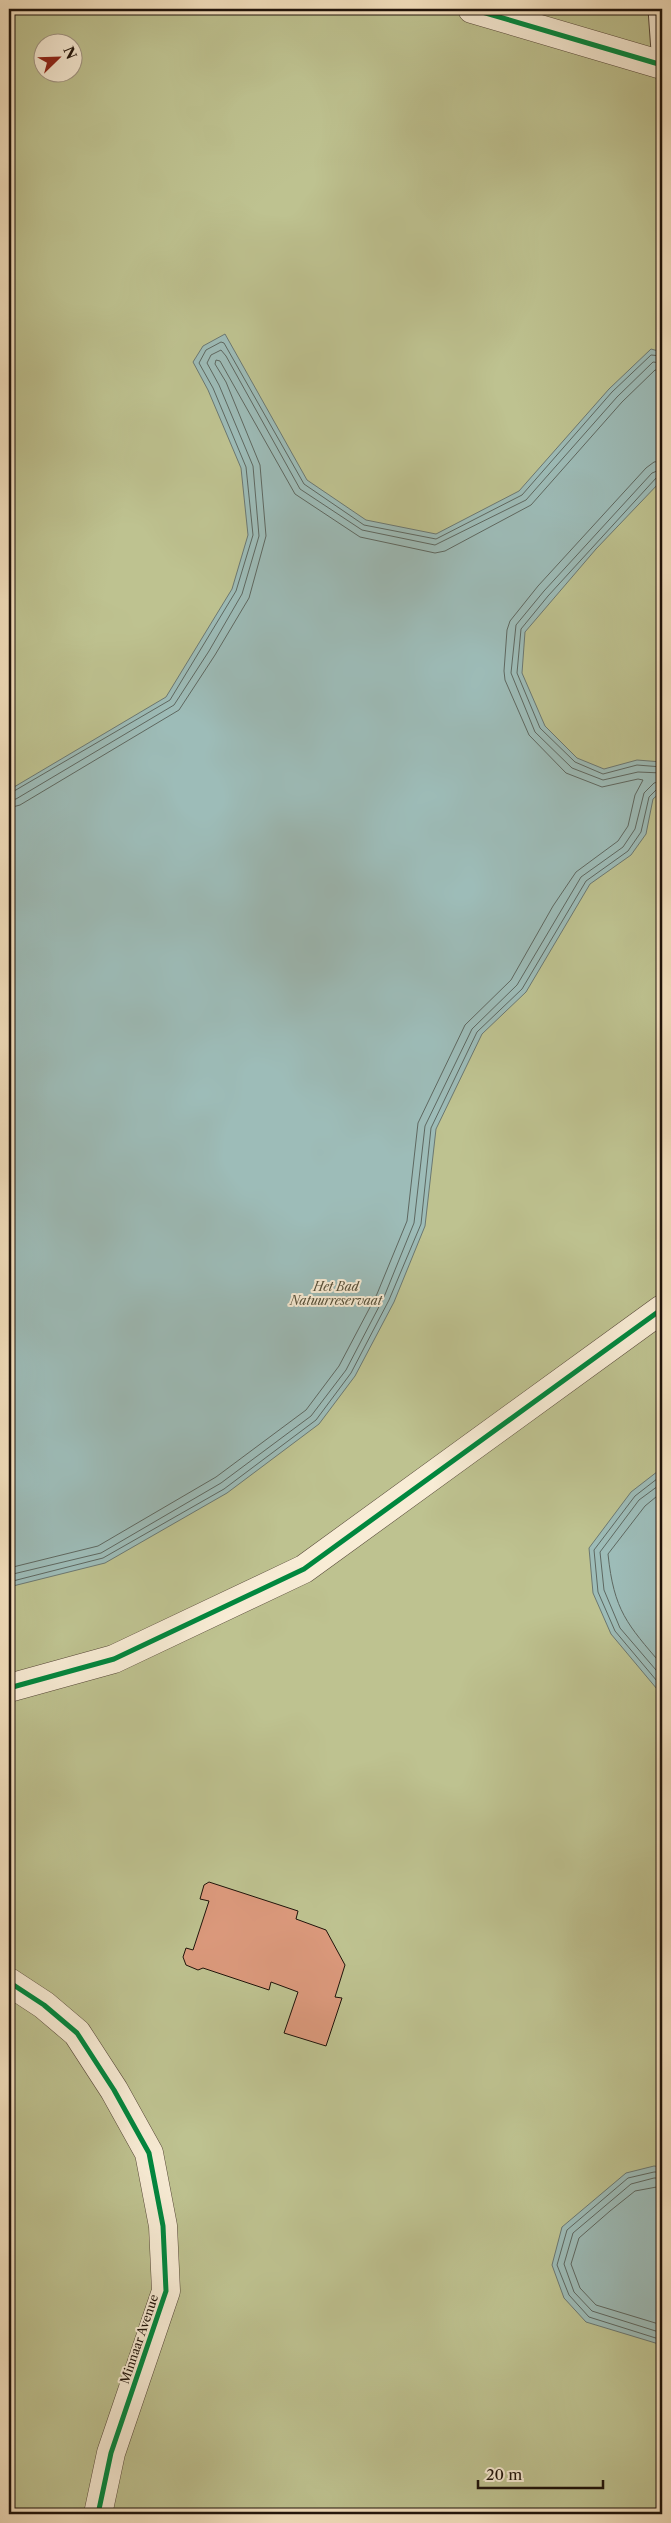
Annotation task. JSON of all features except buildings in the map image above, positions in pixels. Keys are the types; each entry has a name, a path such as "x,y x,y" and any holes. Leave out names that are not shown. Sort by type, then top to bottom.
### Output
{"street":[{"path":"472,9 662,65"},
{"path":"9,1688 114,1659 304,1569 662,1309"},
{"name":"Minnaar Avenue","path":"9,1982 44,2005 77,2033 114,2090 149,2153 163,2226 166,2290 111,2453 98,2514"}],"lane":[{"path":"658,9 662,65"}],"green space":[{"name":"Het Bad Natuurreservaat","path":"9,9 662,9 662,2514 9,2514"}],"water":[{"path":"225,334 307,480 366,520 436,534 519,491 609,389 651,349 662,352 662,466 660,482 596,549 525,632 522,673 545,726 577,758 604,769 637,760 662,762 662,791 653,799 646,834 631,855 590,884 526,992 482,1034 436,1129 425,1226 394,1302 355,1376 319,1424 227,1493 105,1563 9,1587 9,790 166,697 232,589 248,535 241,468 208,390 193,362 203,346"},
{"path":"662,1468 662,1695 611,1634 593,1593 589,1548 631,1492"},
{"path":"654,2166 662,2167 662,2345 586,2322 564,2298 552,2265 562,2227 626,2173"}],"cycle path":[{"path":"472,9 662,65"},
{"path":"9,1688 114,1659 304,1569 662,1309"},
{"path":"9,1982 44,2005 77,2033 114,2090 149,2153 163,2226 166,2291 111,2453 98,2514"}]}
